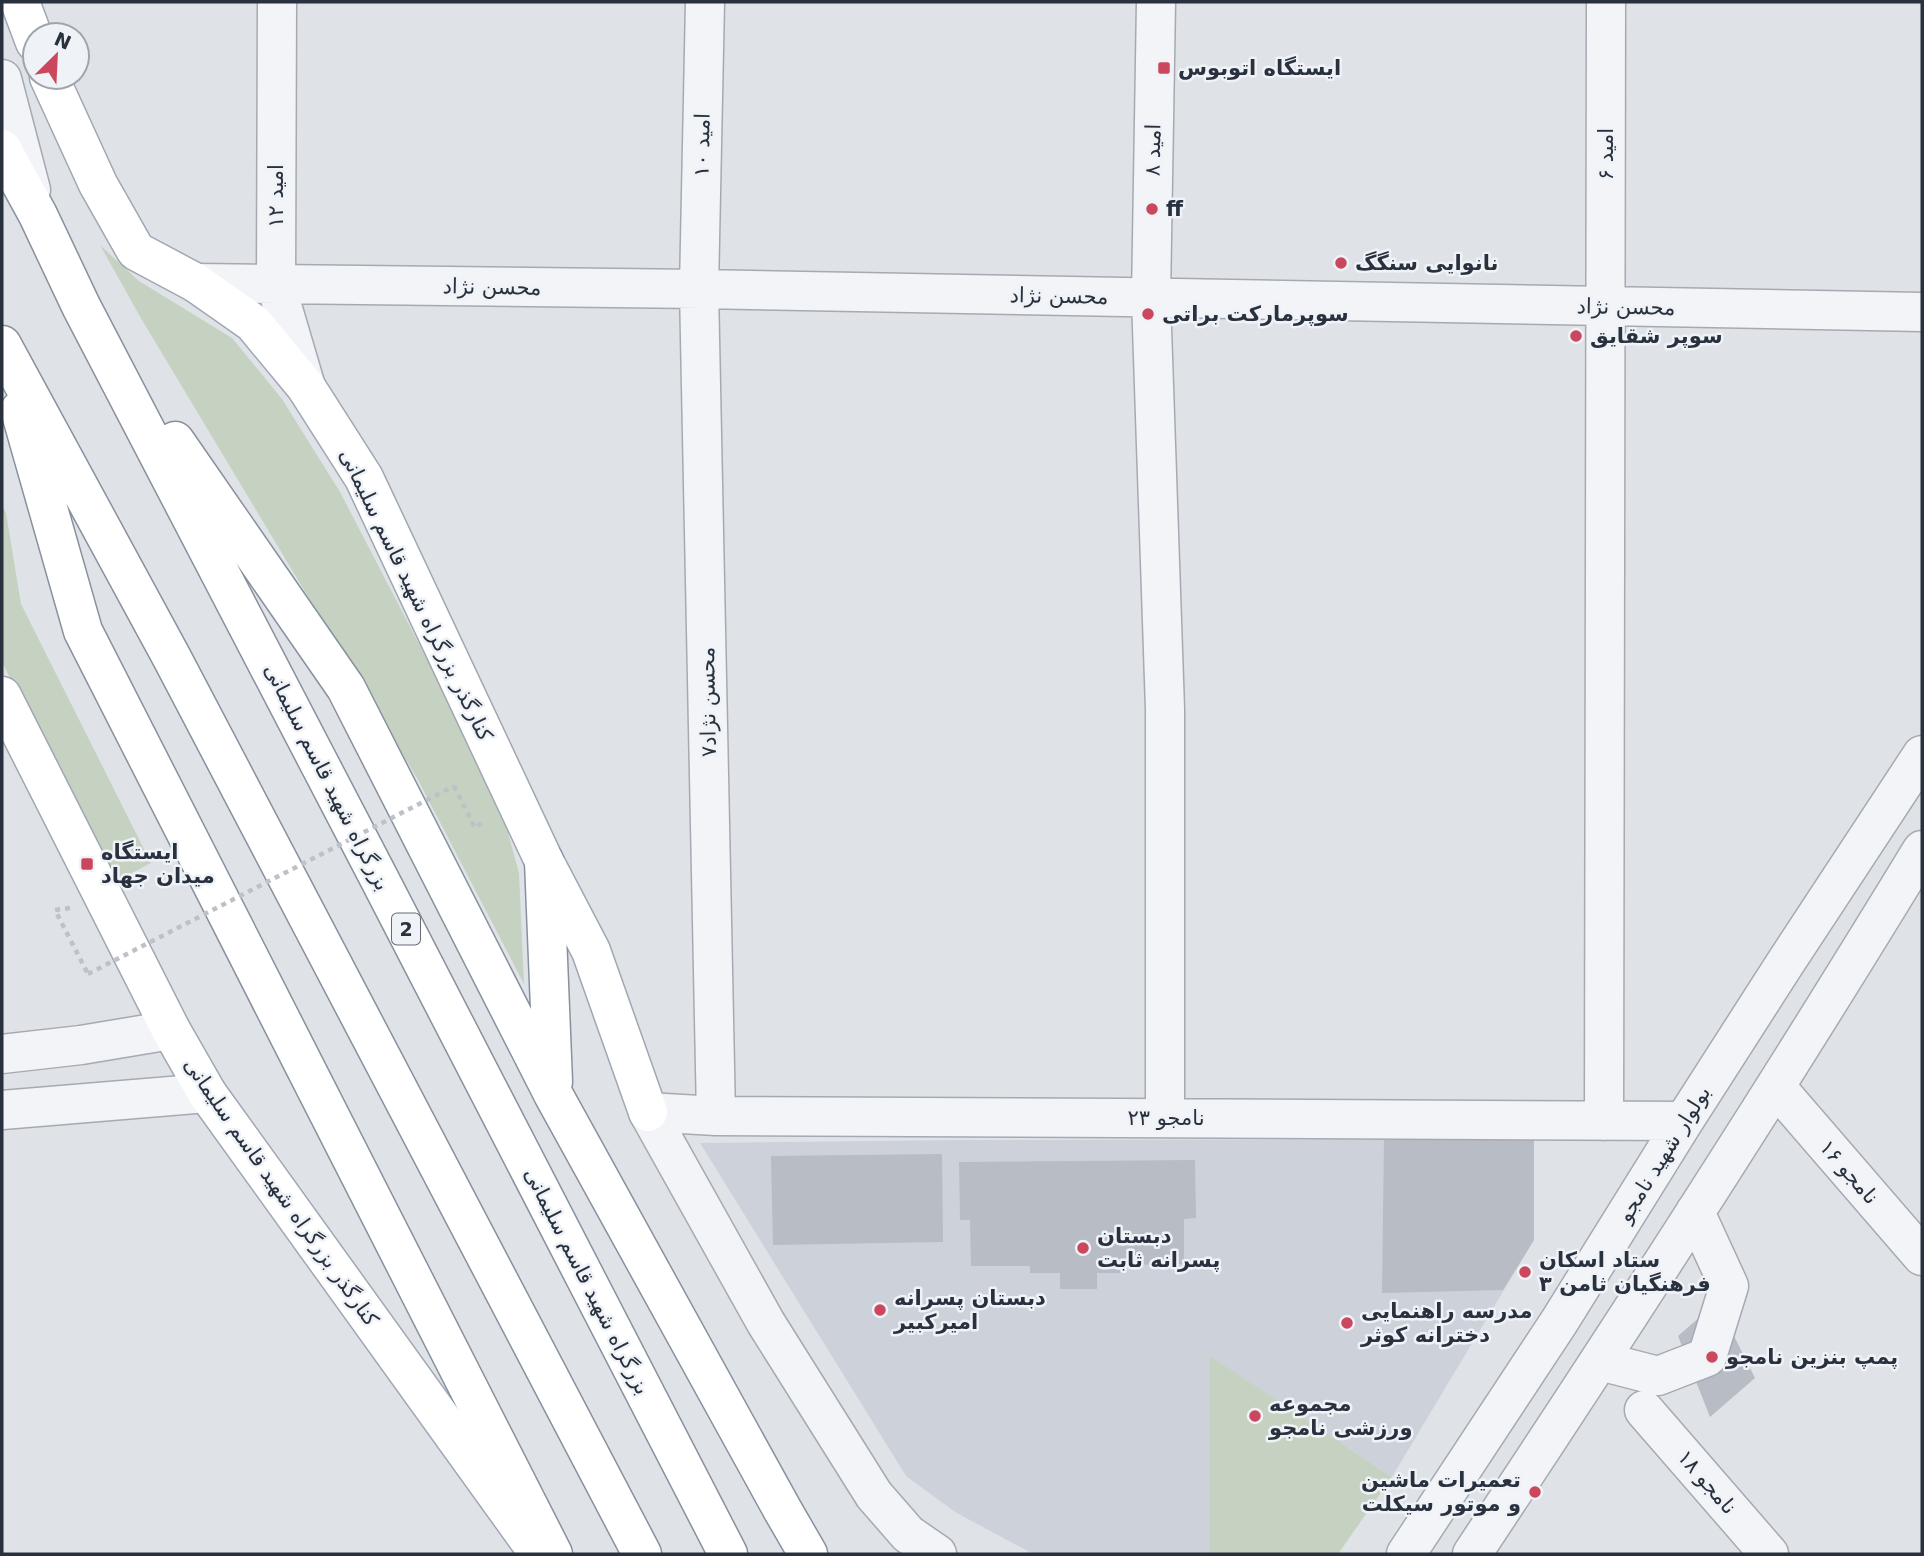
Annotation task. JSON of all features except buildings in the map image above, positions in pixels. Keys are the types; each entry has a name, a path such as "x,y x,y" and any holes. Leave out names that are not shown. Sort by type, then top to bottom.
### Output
{"main road":[{"path":"20,2 27,21"},
{"name":"کنارگذر بزرگراه شهید قاسم سلیمانی","path":"55,91 98,184 136,251 196,283 253,324 306,387 363,478 544,861 592,951 648,1112"},
{"name":"بزرگراه شهید قاسم سلیمانی","path":"2,149 728,1554"},
{"path":"81,306 346,688 553,1094 808,1554"},
{"path":"2,346 83,631 554,1554"},
{"path":"2,346 172,658 642,1554"},
{"name":"کنارگذر بزرگراه شهید قاسم سلیمانی","path":"2,696 171,1030 207,1093 539,1554"},
{"path":"544,861 553,1094"},
{"path":"782,1509 823,1554"}],"street":[{"name":"امید ۱۲","path":"277,2 276,285 306,387"},
{"name":"امید ۱۰","path":"699,289 705,2"},
{"name":"امید ۸","path":"1156,2 1151,298 1165,709 1165,1118"},
{"name":"امید ۶","path":"1604,1121 1606,2"},
{"path":"2,79 38,215"},
{"name":"محسن نژاد","path":"196,283 699,289 1922,312"},
{"name":"محسن نژاد۷","path":"699,289 716,1116"},
{"name":"بولوار شهید نامجو","path":"1406,1554 1559,1322 1684,1121 1922,755"},
{"path":"1472,1554 1776,1087 1922,850"},
{"path":"2,1054 81,1045 171,1030"},
{"name":"نامجو ۱۶","path":"1776,1087 1922,1256"},
{"path":"2,1110 207,1093"},
{"path":"648,1112 766,1323 874,1495 908,1534 937,1554"},
{"name":"نامجو ۲۳","path":"648,1112 716,1116 1684,1121"},
{"path":"1600,1361 1658,1376 1707,1357 1729,1286 1695,1212"},
{"name":"نامجو ۱۸","path":"1644,1410 1769,1554"}],"path":[{"path":"55,910 88,974 454,786 475,828"}],"shaded area":[{"path":"1534,1139 1534,1240 1392,1477 1210,1357 1210,1554 1033,1554 955,1512 906,1476 700,1143 958,1140"}],"green space":[{"path":"100,245 139,281 232,338 282,399 340,492 498,796 519,873 524,984 418,780 142,320"},
{"path":"2,504 6,513 21,604 151,863 113,883 2,662"},
{"name":"مجموعه ورزشی نامجو","path":"1210,1356 1392,1477 1338,1554 1210,1554"}],"place":[{"name":"ایستگاه اتوبوس","path":"1164,68"},
{"name":"ff","path":"1152,209"},
{"name":"نانوایی سنگگ","path":"1341,263"},
{"name":"سوپرمارکت براتی","path":"1148,314"},
{"name":"سوپر شقایق","path":"1576,336"},
{"name":"ایستگاه میدان جهاد","path":"87,864"},
{"name":"دبستان پسرانه ثابت","path":"1083,1248"},
{"name":"ستاد اسکان فرهنگیان ثامن ۳","path":"1525,1272"},
{"name":"دبستان پسرانه امیرکبیر","path":"880,1310"},
{"name":"مدرسه راهنمایی دخترانه کوثر","path":"1347,1323"},
{"name":"پمپ بنزین نامجو","path":"1712,1357"},
{"name":"مجموعه ورزشی نامجو","path":"1255,1416"},
{"name":"تعمیرات ماشین و موتور سیکلت","path":"1535,1492"}]}
